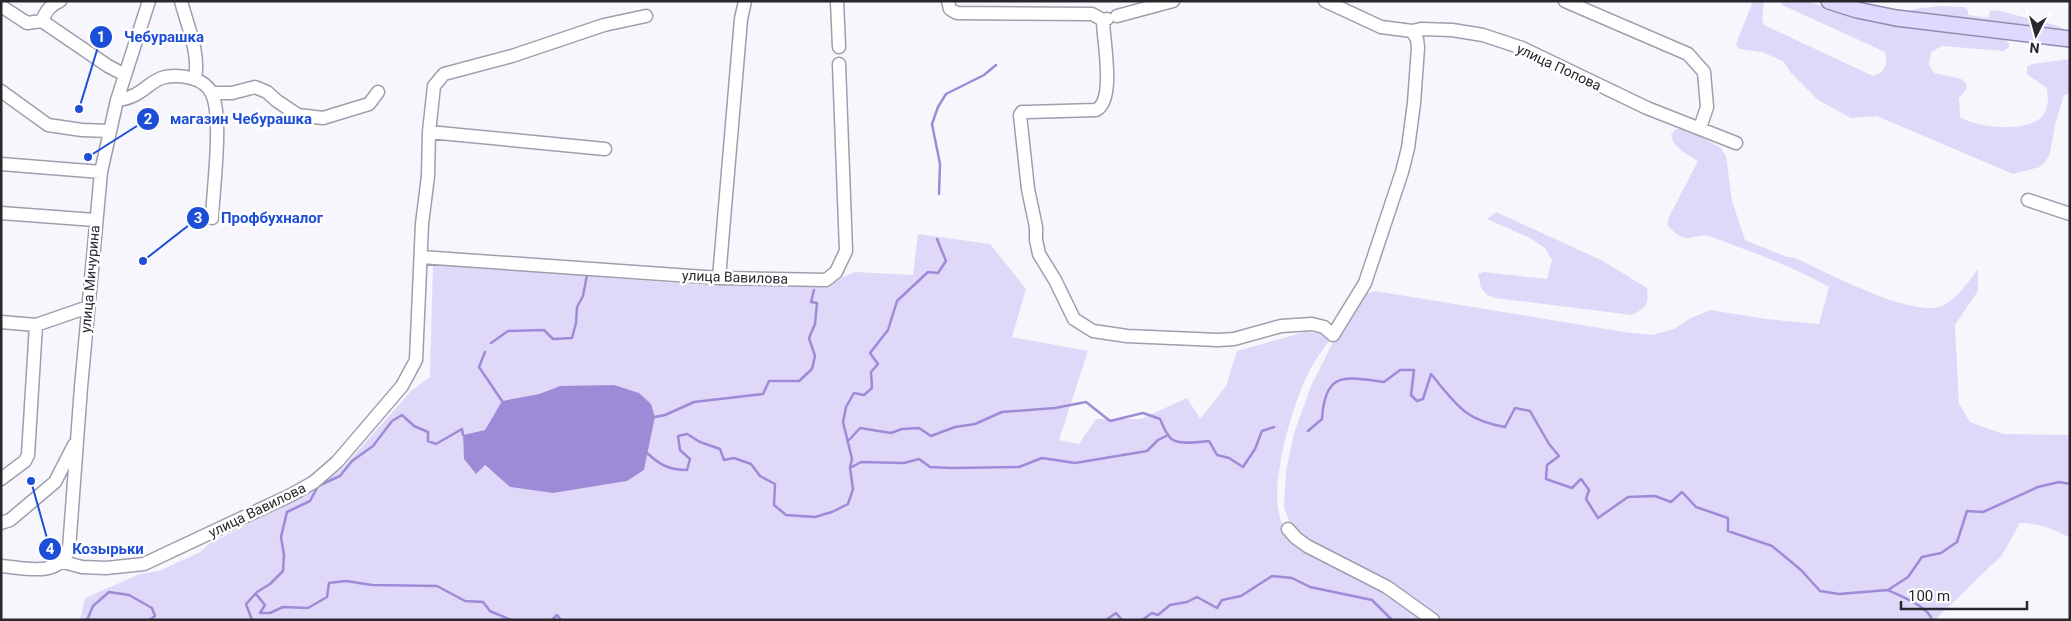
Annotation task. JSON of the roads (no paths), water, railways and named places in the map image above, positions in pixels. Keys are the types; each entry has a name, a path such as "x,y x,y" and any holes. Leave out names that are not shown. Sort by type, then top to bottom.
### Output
{"main road":[{"path":"1829,1 1857,10 1896,18 2070,39"}],"street":[{"path":"42,21 46,12 60,1"},
{"name":"улица Мичурина","path":"63,562 69,549 71,538 95,220 101,172 125,75 149,1"},
{"path":"181,1 196,58 195,78"},
{"path":"719,278 741,19 745,1"},
{"path":"837,1 838,47"},
{"path":"948,1 950,10 957,13 1092,14 1109,18 1173,1"},
{"name":"улица Попова","path":"1325,1 1381,27 1412,31 1422,29 1452,30 1482,35 1522,48 1647,108 1736,143"},
{"path":"1565,1 1688,54 1704,72 1707,107 1700,128"},
{"path":"1,6 27,22 42,21 108,66 125,75"},
{"name":"улица Вавилова","path":"63,562 82,567 106,568 144,564 314,482 337,462 397,393 410,374 416,360 422,224 428,176 429,132 434,86 444,74 512,56 604,25 646,16"},
{"path":"1109,18 1107,79 1104,101 1101,108 1096,110 1022,112 1020,115 1028,189 1036,227 1039,254 1055,280 1074,319 1093,331 1127,336 1218,340 1234,339 1281,326 1298,324 1312,324 1324,327 1333,335 1351,309 1365,283 1408,148 1417,76 1417,39 1412,31"},
{"name":"улица Вавилова","path":"421,257 719,278 826,280 836,272 846,251 839,64"},
{"path":"118,100 130,99 163,78 195,78 212,94 218,119 212,218"},
{"path":"212,94 232,93 255,88 267,92 298,115 323,118 370,104 378,92"},
{"path":"1,91 48,125 82,130 110,131"},
{"path":"429,132 605,149"},
{"path":"1,164 101,172"},
{"path":"2028,200 2070,214"},
{"path":"1,213 95,220"},
{"path":"1,322 36,325 88,307"},
{"path":"1,479 25,462 28,455 36,325"},
{"path":"1,523 10,520 55,482 77,440"},
{"path":"1288,529 1307,546 1387,587 1433,620"},
{"path":"1,566 42,569 52,568 63,562"}],"waterway":[{"path":"939,194 940,164 932,124 938,107 946,94 984,75 996,65"},
{"path":"647,453 665,466 687,470 690,459 680,450 678,436 687,434 700,442 720,449 724,460 734,458 751,464 760,476 775,484 774,505 786,515 815,517 832,512 848,504 853,489 850,468 852,459 843,422 846,407 854,393 864,395 872,388 871,372 878,364 870,353 888,330 897,301 928,272 938,273 946,261 937,239"},
{"path":"491,343 508,331 544,330 553,339 572,338 576,323 577,307 583,296 587,275"},
{"path":"655,417 665,415 694,402 763,394 769,381 799,381 812,369 815,356 809,338 815,324 817,303 811,302 814,290"},
{"path":"485,352 479,367 502,401"},
{"path":"1308,431 1322,419 1327,392 1333,384 1340,380 1358,379 1384,382 1400,370 1414,370 1411,395 1417,401 1423,399 1431,374 1462,409 1480,420 1505,427 1515,408 1530,411 1549,444 1559,456 1547,465 1546,479 1572,488 1581,479 1589,490 1586,499 1598,518 1628,497 1655,496 1671,502 1682,492 1696,507 1728,518 1728,531 1772,546 1801,570 1820,591 1839,594 1888,590 1908,577 1922,557 1941,553 1957,542 1967,511 1983,512 2038,487 2059,482 2070,484"},
{"path":"849,440 860,428 891,433 902,429 919,428 931,436 955,427 975,424 1002,412 1055,408 1086,402 1110,421 1143,413 1160,419 1173,440 1186,443 1209,441 1217,455 1229,458 1243,467 1255,449 1262,431 1274,427"},
{"path":"252,620 246,604 257,592 270,584 283,571 284,555 281,537 287,512 310,501 318,486 340,476 352,461 373,446 392,421 402,415 414,426 428,432 428,441 436,444 462,429 463,435"},
{"path":"850,468 861,462 904,463 919,459 930,467 952,468 1019,467 1042,458 1075,463 1147,451 1158,440 1168,435"},
{"path":"1142,620 1152,613 1158,615 1170,605 1187,602 1197,597 1217,608 1222,600 1241,596 1272,576 1292,578 1310,587 1372,600 1392,620"},
{"path":"256,594 265,605 260,613 270,613 283,607 308,608 327,597 329,583 346,581 372,585 437,586 465,601 483,602 490,611 511,620"},
{"path":"1888,590 1906,598 1925,610 1932,620"},
{"path":"87,620 93,606 109,592 129,595 152,608 155,616 149,620"},
{"path":"1106,620 1116,613 1122,620"},
{"path":"552,620 557,615 561,620"}],"place":[{"name":"Чебурашка","path":"79,109"},
{"name":"магазин Чебурашка","path":"88,157"},
{"name":"Профбухналог","path":"143,261"},
{"name":"Козырьки","path":"31,481"}]}
